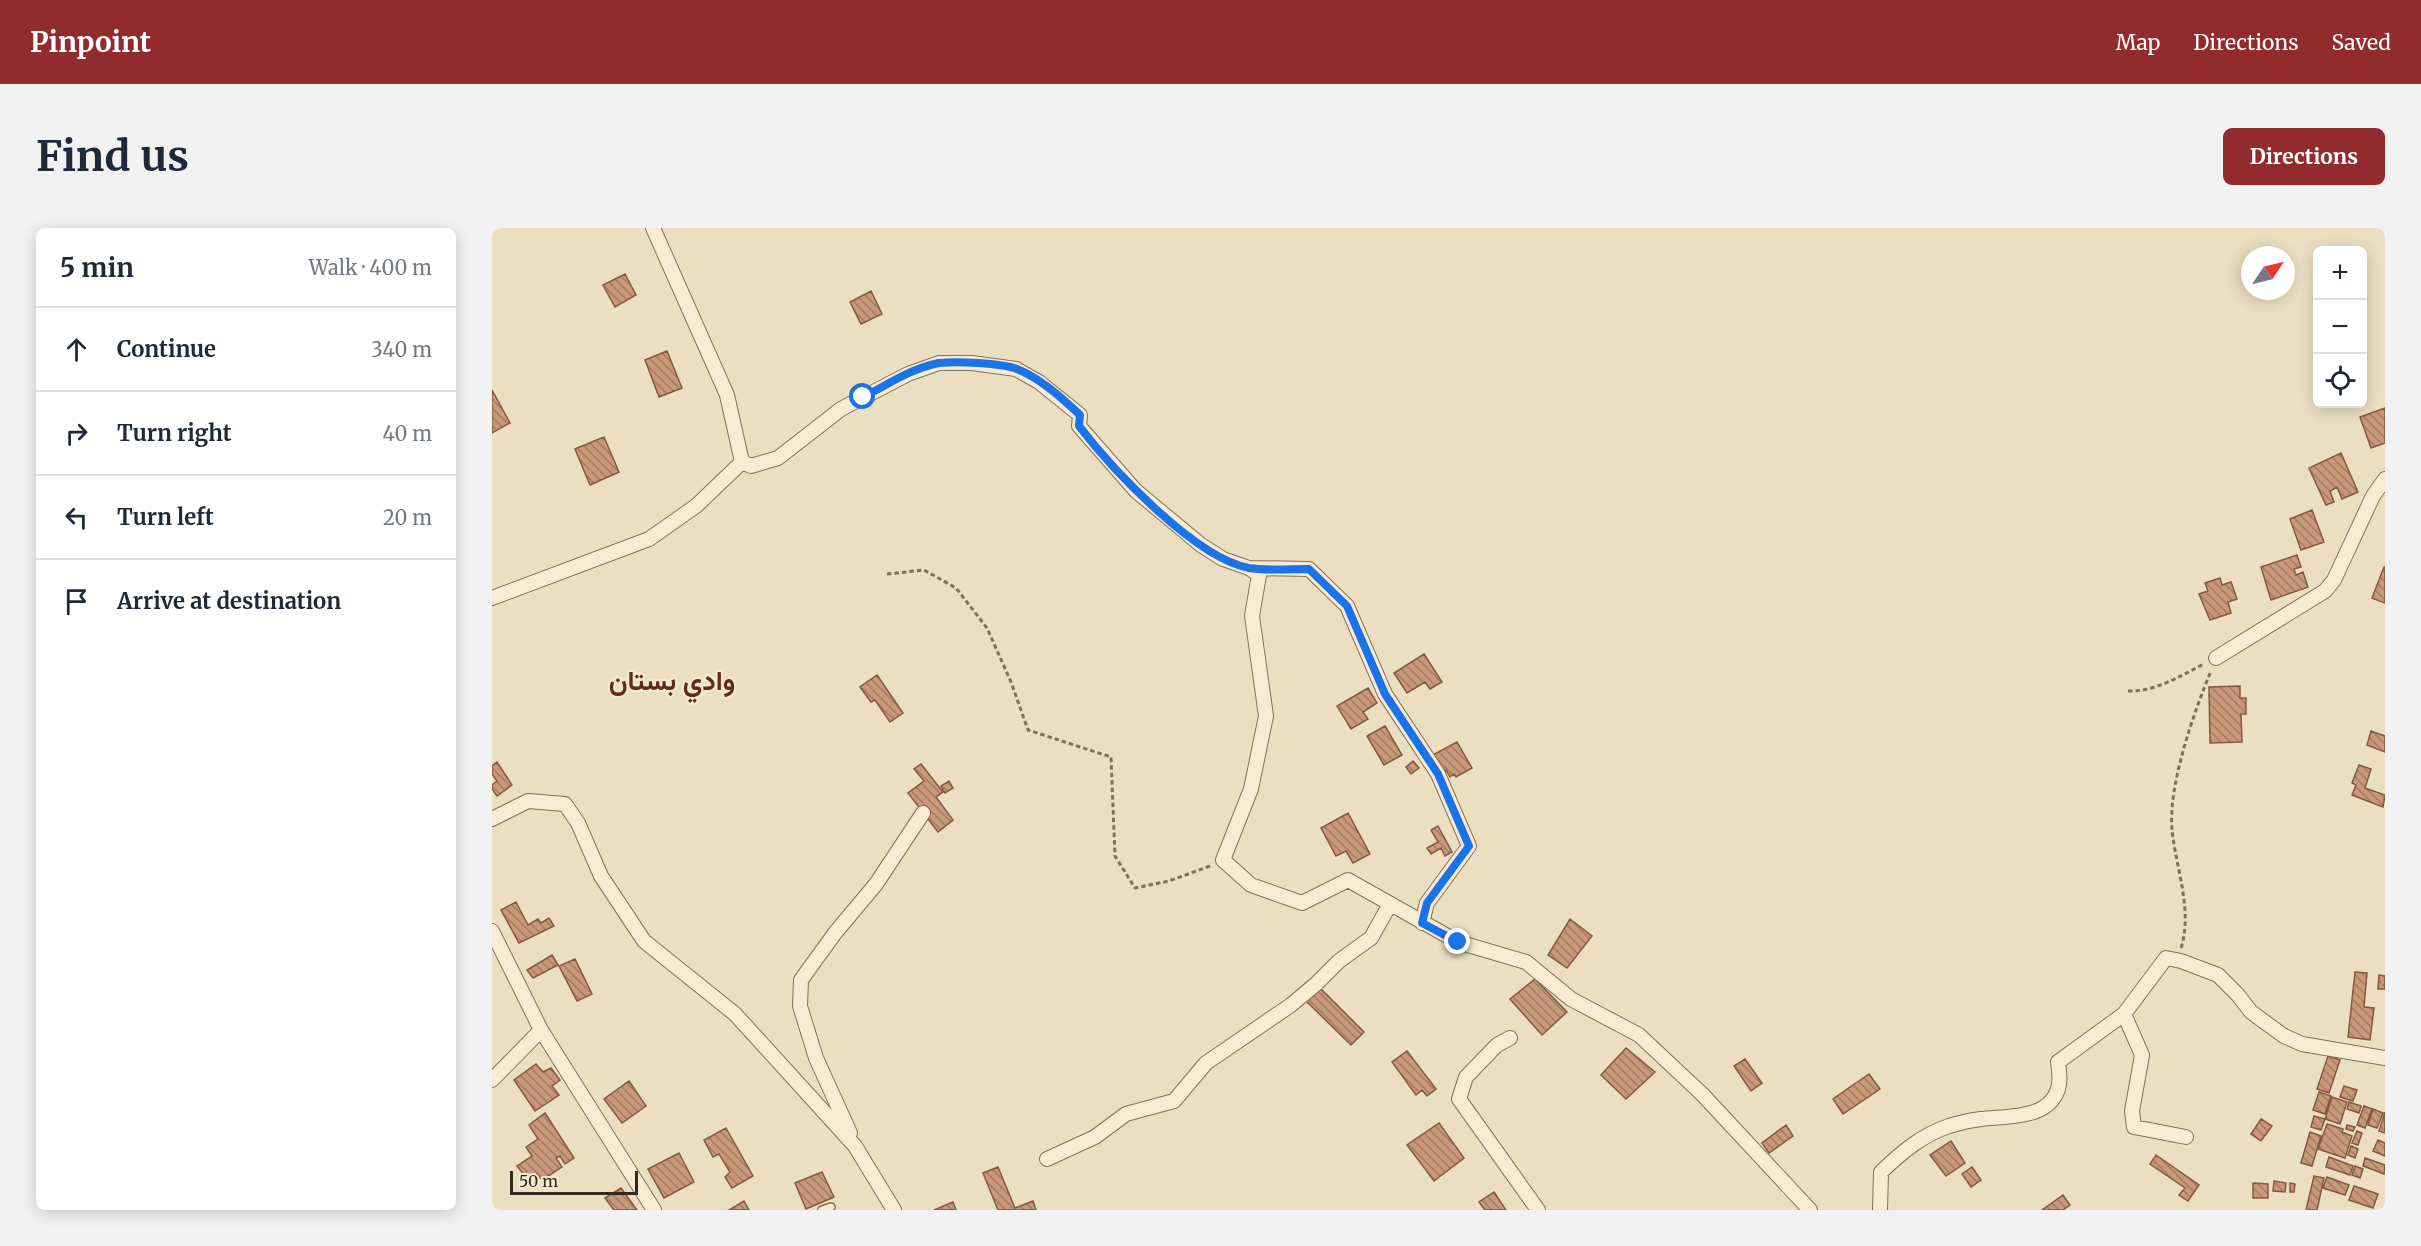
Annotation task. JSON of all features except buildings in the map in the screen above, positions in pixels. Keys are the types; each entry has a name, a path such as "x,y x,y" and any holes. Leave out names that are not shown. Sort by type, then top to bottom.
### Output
{"street":[{"path":"653,228 727,395 742,462"},
{"path":"742,462 751,466 778,458 841,409 908,374 939,363 972,363 1016,369 1039,382 1080,415 1079,426 1136,491 1201,545 1223,559 1250,568 1309,569 1347,606 1385,694 1438,774 1469,846 1427,903 1422,923"},
{"path":"492,598 650,539 696,506 742,462"},
{"path":"2216,658 2325,591 2334,580 2373,496 2385,479"},
{"path":"1250,568 1259,575 1252,616 1266,716 1251,789 1223,860 1251,885 1302,903 1348,880 1458,942 1526,962 1570,999 1639,1035 1701,1094 1810,1210"},
{"path":"492,819 528,801 565,804 578,823 601,876 644,941 735,1014 855,1146"},
{"path":"894,1210 855,1146 816,1058 800,1006 801,980 835,933 876,884 923,813"},
{"path":"1047,1159 1095,1137 1126,1114 1174,1101 1206,1063 1291,1005 1317,984 1339,961 1371,938 1389,904"},
{"path":"492,931 541,1030 654,1210"},
{"path":"1880,1210 1881,1172 1904,1150 1950,1126 1978,1119 2015,1117 2036,1113 2048,1104 2059,1086 2058,1062 2124,1014 2166,958 2218,975 2251,1012 2284,1036 2302,1044 2385,1058"},
{"path":"2124,1014 2142,1055 2132,1112 2134,1127 2186,1137"},
{"path":"492,1080 541,1030"},
{"path":"1510,1038 1497,1045 1466,1077 1459,1099 1538,1210"}],"lane":[{"path":"822,1210 831,1207"}],"path":[{"path":"887,574 924,570 956,588 987,628 1011,682 1028,730 1111,757 1115,856 1135,888 1169,882 1223,860"},
{"path":"2128,691 2147,690 2216,658"},
{"path":"2175,960 2186,929 2172,828 2174,797 2198,702 2216,658"}],"district":[{"name":"وادي بستان","path":"672,681"}],"route":[{"path":"863,397 908,374 939,363 972,363 1016,369 1067,402 1080,415 1079,426 1090,441 1136,491 1201,545 1223,559 1250,568 1309,569 1347,606 1385,694 1438,774 1469,846 1427,903 1422,923 1458,942"}]}
